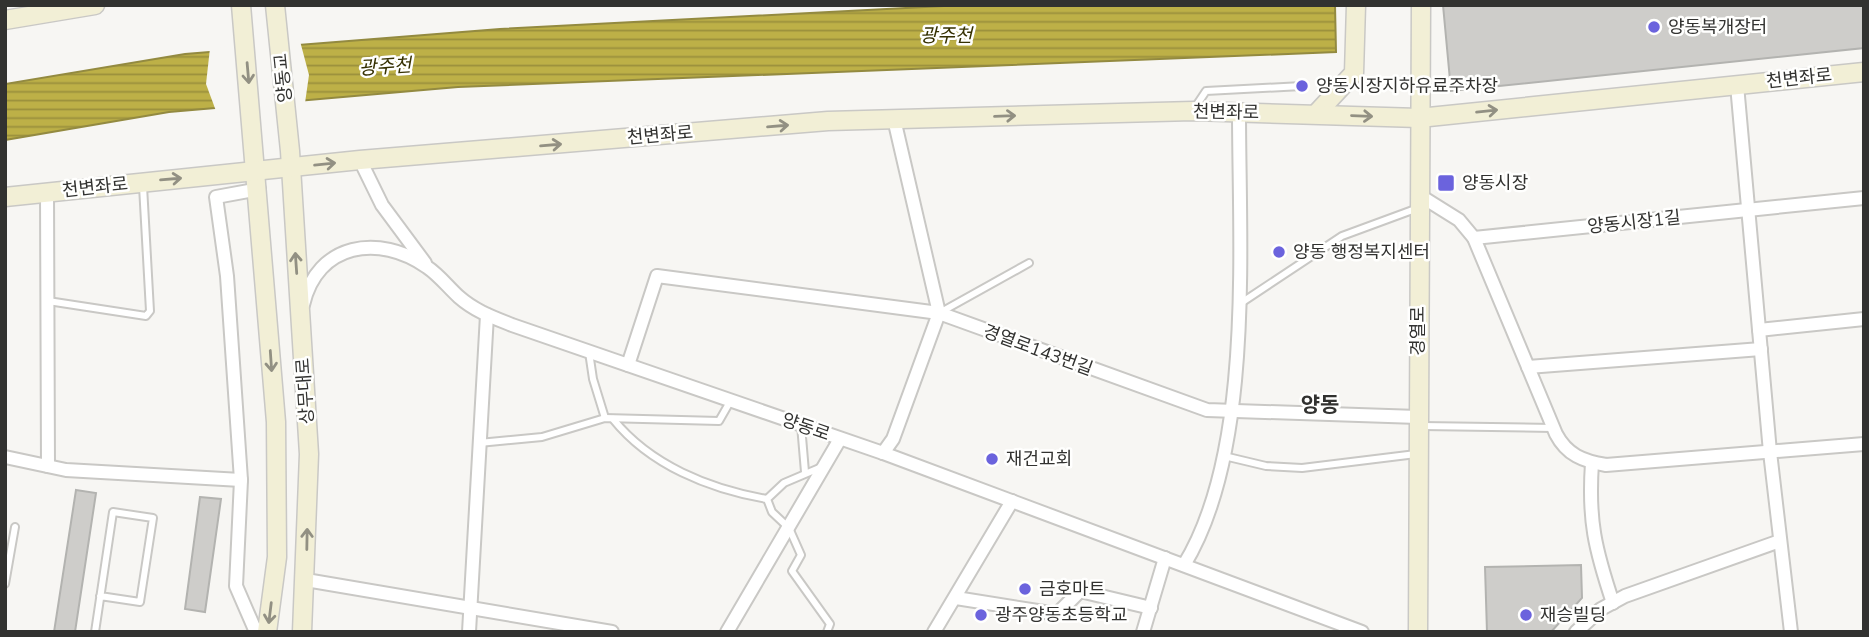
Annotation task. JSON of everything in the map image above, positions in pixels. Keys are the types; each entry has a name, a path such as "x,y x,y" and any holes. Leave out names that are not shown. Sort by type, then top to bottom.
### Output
{"street":[{"path":"5,20 37,10 95,5"},
{"name":"상무대로","path":"241,5 258,180 276,422 277,557 268,632"},
{"name":"양동교","path":"275,5 290,160"},
{"path":"1316,114 1354,73 1356,5"},
{"name":"경열로","path":"1418,632 1421,5"},
{"name":"천변좌로","path":"5,197 143,182 258,180 290,160 360,160 828,121 1194,111 1419,118 1864,72"},
{"path":"1737,85 1770,452 1791,632"},
{"path":"1184,565 1201,537 1224,456 1230,412 1240,304 1239,112"},
{"path":"883,453 893,439 939,313 894,119"},
{"name":"상무대로","path":"290,160 309,454 302,632"},
{"path":"360,160 382,205 427,267"},
{"path":"256,632 236,586 241,480 227,276 216,197 258,180"},
{"path":"47,192 48,466"},
{"name":"양동시장1길","path":"1474,238 1864,198"},
{"path":"1419,202 1459,220 1474,238 1553,428 1564,448 1592,463 1606,465 1864,444"},
{"name":"양동로","path":"300,323 311,277 341,253 382,248 398,252 427,267 467,304 486,315 883,453 1362,632"},
{"name":"경열로143번길","path":"628,365 657,276 939,313 1181,402 1230,412 1418,422"},
{"path":"469,632 486,315"},
{"path":"1759,330 1864,319"},
{"path":"1528,368 1761,349"},
{"path":"727,632 840,439"},
{"path":"5,457 48,466 241,480"},
{"path":"1592,463 1590,518 1594,544 1612,603"},
{"path":"934,632 1012,501"},
{"path":"1576,632 1612,603 1780,541"},
{"path":"1143,632 1165,558"},
{"path":"306,580 471,607 556,628 612,632"},
{"path":"956,598 1057,614 1080,591 1151,608"}],"lane":[{"path":"1194,111 1206,91 1302,86"},
{"path":"46,300 146,316 150,311 143,182"},
{"path":"1240,304 1342,236 1419,202"},
{"path":"939,313 1030,263"},
{"path":"589,352 593,379 609,418 627,437 679,473 767,499"},
{"path":"479,443 542,437 609,418 719,421 731,400"},
{"path":"1418,422 1553,428"},
{"path":"800,425 805,472"},
{"path":"1224,456 1266,466 1302,468 1418,454"},
{"path":"767,499 784,482 824,466"},
{"path":"767,499 772,512 789,527 801,555 792,571 830,624 827,632"},
{"path":"95,632 100,596 113,512 153,518 140,602 100,596"},
{"path":"5,584 15,527"}],"water":[{"name":"광주천","path":"963,5 1335,5 1336,52 458,87 169,112 5,140 5,84 185,54 500,29"}],"pier":[{"path":"300,41 309,75 305,103 216,111 206,84 210,48"}],"building":[{"name":"양동복개장터","path":"1443,5 1864,5 1864,48 1451,91"},
{"path":"76,490 96,493 75,632 54,632"},
{"path":"200,497 221,499 205,612 185,609"},
{"name":"재승빌딩","path":"1581,565 1582,598 1551,632 1487,632 1485,567"}],"place":[{"name":"양동복개장터","path":"1654,27"},
{"name":"양동시장지하유료주차장","path":"1302,86"},
{"name":"양동시장","path":"1446,183"},
{"name":"양동 행정복지센터","path":"1279,252"},
{"name":"재건교회","path":"992,459"},
{"name":"금호마트","path":"1025,589"},
{"name":"광주양동초등학교","path":"981,615"},
{"name":"재승빌딩","path":"1526,615"}],"district":[{"name":"양동","path":"1320,405"}]}
